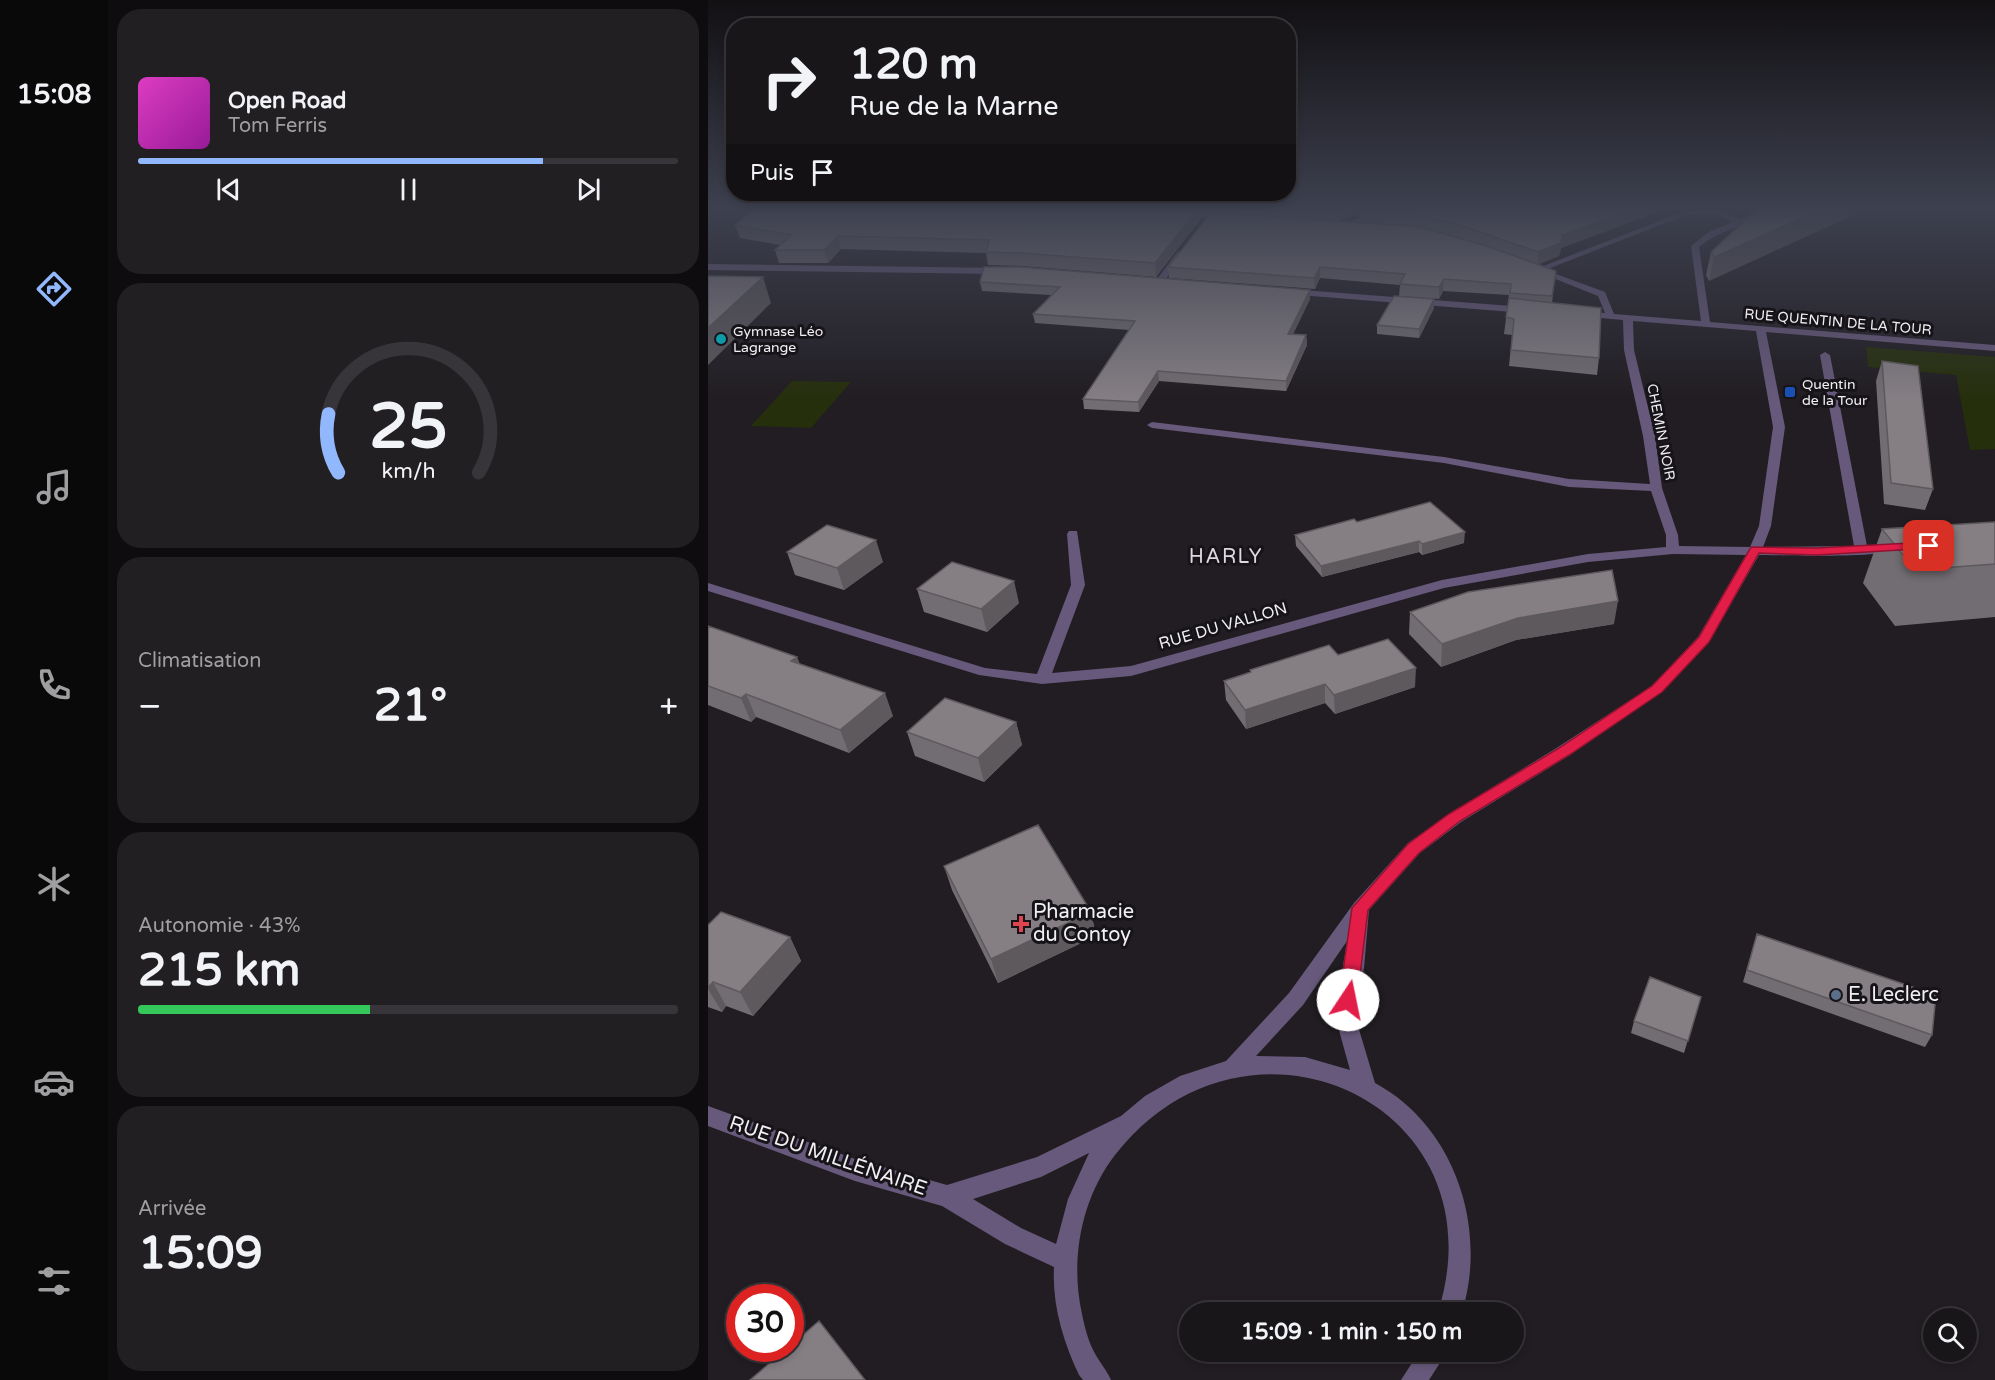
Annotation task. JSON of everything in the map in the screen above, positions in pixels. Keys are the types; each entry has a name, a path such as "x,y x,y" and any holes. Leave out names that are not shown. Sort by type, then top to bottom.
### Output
{"street":[{"path":"1159,282 1167,271"},
{"path":"1541,271 1602,294 1611,317"},
{"path":"1699,271 1706,324"},
{"path":"1147,281 1169,282"},
{"path":"1282,291 1540,311"},
{"name":"RUE QUENTIN DE LA TOUR","path":"1576,314 1995,348"},
{"name":"CHEMIN NOIR","path":"1628,318 1629,350 1648,436 1656,488 1672,535 1673,550"},
{"path":"1234,1066 1296,999 1360,908 1414,848 1455,818 1564,751 1657,689 1704,639 1755,550 1765,526 1779,427 1761,330"},
{"path":"1826,355 1861,550"},
{"path":"1152,425 1433,459 1569,483 1656,488"},
{"path":"1042,679 1078,585 1073,534"},
{"name":"RUE DU VALLON","path":"708,587 984,672 1042,679 1131,671 1442,584 1588,558 1673,550 1817,552 1906,547"},
{"path":"1360,908 1346,1016 1365,1086"},
{"path":"1092,1377 1068,1316 1064,1260 1074,1208 1096,1162 1127,1124 1151,1103 1191,1080 1234,1066 1279,1063 1324,1069 1365,1086 1400,1110 1427,1142 1448,1181 1460,1234 1457,1291 1453,1302"},
{"name":"RUE DU MILLÉNAIRE","path":"708,1116 855,1170 947,1196 1013,1236 1064,1260"},
{"name":"RUE DU MILLÉNAIRE","path":"947,1196 1041,1166 1127,1124"},
{"path":"1414,1380 1427,1362"}],"green space":[{"path":"1866,347 1995,357 1995,449 1970,450 1956,375 1868,367"},
{"path":"792,381 851,382 811,428 751,426"}],"building":[{"path":"983,271 1076,271 1310,290 1288,334 1306,335 1286,381 1158,371 1138,402 1083,399 1135,321 1033,314 1060,287 980,282"},
{"path":"1226,271 1318,271 1314,278"},
{"path":"1373,271 1556,271 1552,296 1510,293 1511,284 1444,279 1439,287 1400,284 1405,274"},
{"path":"708,276 763,277 708,328"},
{"path":"1394,296 1434,299 1419,329 1377,325"},
{"path":"1509,298 1601,308 1599,358 1511,350 1514,319 1506,317"},
{"path":"1882,361 1918,366 1933,489 1891,483"},
{"path":"1430,502 1465,532 1422,544 1419,541 1321,566 1295,535 1354,519 1357,522"},
{"path":"1995,522 1995,564 1915,570 1882,529"},
{"path":"827,525 876,540 837,568 787,552"},
{"path":"952,562 1014,581 981,609 917,589"},
{"path":"1612,570 1618,601 1518,618 1442,644 1410,612 1468,592"},
{"path":"708,626 797,657 791,661 885,693 840,730 746,694 741,698 708,686"},
{"path":"1388,639 1416,668 1334,695 1325,684 1245,710 1224,681 1251,672 1250,670 1329,645 1338,655"},
{"path":"945,698 1016,722 978,758 907,732"},
{"path":"1038,825 1091,912 991,959 944,866"},
{"path":"721,912 790,937 740,992 713,982 708,988 708,925"},
{"name":"E. Leclerc","path":"1757,934 1936,995 1932,1035 1747,970"},
{"path":"1650,977 1701,997 1688,1041 1634,1021"},
{"path":"819,1321 865,1380 750,1380 771,1362 804,1362 804,1334"}],"place":[{"name":"Gymnase Léo Lagrange","path":"721,339"},
{"name":"Quentin de la Tour","path":"1790,392"},
{"name":"Pharmacie du Contoy","path":"1021,924"},
{"name":"E. Leclerc","path":"1836,995"}],"district":[{"name":"HARLY","path":"1226,557"}],"route":[{"path":"1348,1000 1354,968 1360,908 1414,848 1455,818 1564,751 1657,689 1704,639 1755,550 1817,552 1929,546"}]}
